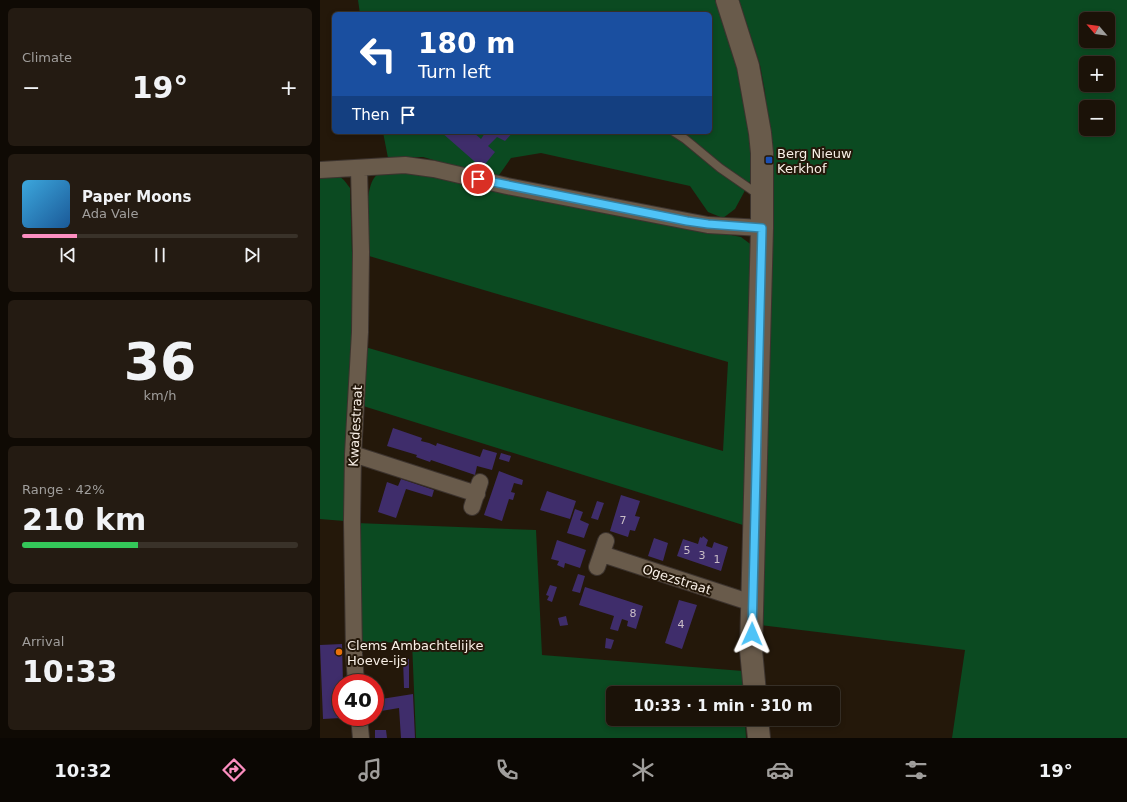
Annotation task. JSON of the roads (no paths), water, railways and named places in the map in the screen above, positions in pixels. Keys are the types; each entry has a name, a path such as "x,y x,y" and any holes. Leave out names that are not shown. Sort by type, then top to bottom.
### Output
{"street":[{"path":"727,0 748,66 760,133 762,153 763,198 751,650 754,686"},
{"path":"320,170 359,169 405,165 434,169 507,186 687,221 762,228"},
{"name":"Kwadestraat","path":"355,674 352,521 353,454 360,332 361,252 359,169"},
{"path":"353,454 476,494"},
{"name":"Ogezstraat","path":"602,554 752,603"},
{"path":"360,726 361,738"},
{"path":"758,726 759,738"}],"lane":[{"path":"677,134 720,168 763,198"}],"place":[{"name":"Berg Nieuw Kerkhof","path":"769,160"},
{"name":"Clems Ambachtelijke Hoeve-ijs","path":"339,652"}]}
